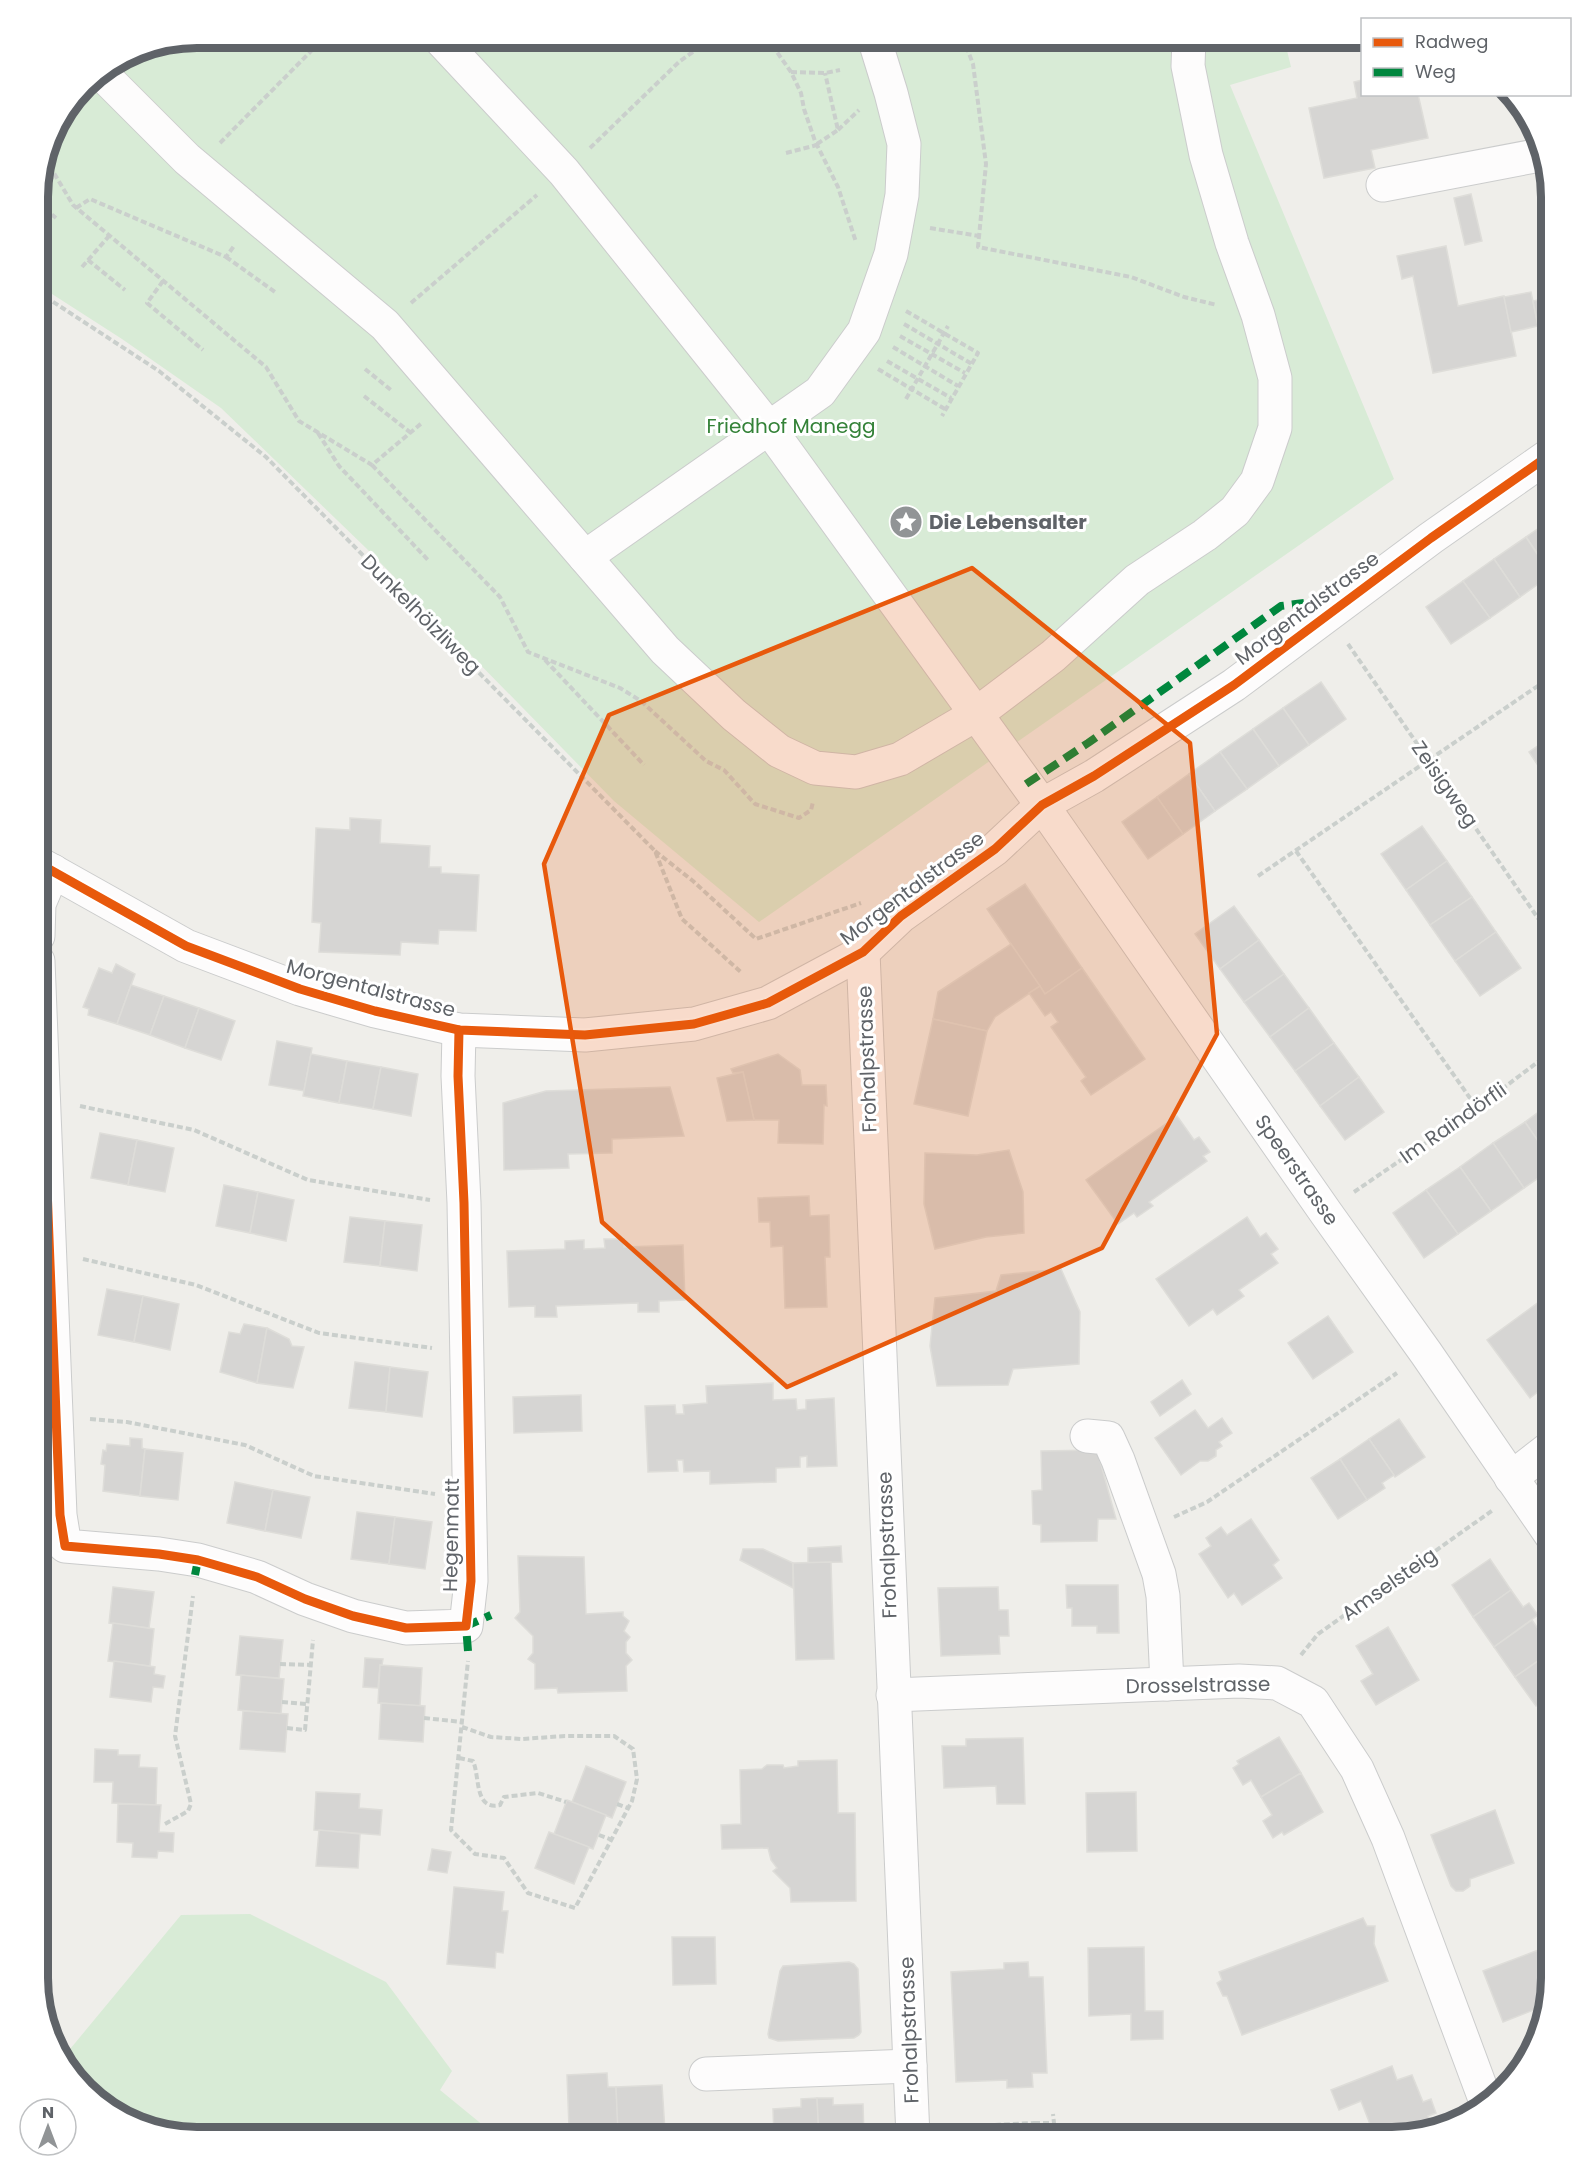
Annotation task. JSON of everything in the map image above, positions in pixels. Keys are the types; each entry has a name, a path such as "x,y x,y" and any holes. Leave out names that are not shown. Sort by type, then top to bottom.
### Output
{"street":[{"name":"Speerstrasse","path":"448,48 564,172 769,428 1042,805 1541,1521"},
{"path":"585,557 820,392 878,339 884,278 902,195 904,144 877,48"},
{"path":"107,79 196,166 385,325 665,650 734,714 779,751 814,768 856,772 900,759 975,715 1053,656 1137,580 1205,536 1234,511 1257,481 1275,429 1275,378 1258,315 1232,243 1206,155 1188,66 1189,48"},
{"path":"1383,185 1535,156"},
{"name":"Morgentalstrasse","path":"48,869 186,946 300,989 364,1008 459,1030 585,1035 694,1024 768,1003 863,952 900,916 995,849 1042,805 1094,776 1234,685 1431,538 1541,461"},
{"name":"Frohalpstrasse","path":"863,952 913,2127"},
{"name":"Hegenmatt","path":"56,1416 60,1515 65,1546 198,1560 257,1577 353,1616 406,1628 466,1626 471,1581 471,1519 464,1203 458,1076 459,1030"},
{"path":"48,1205 56,1416"},
{"path":"1087,1436 1108,1438 1159,1574 1164,1596 1167,1684"},
{"path":"1511,1478 1541,1455"},
{"name":"Drosselstrasse","path":"893,1695 1239,1681 1277,1683 1313,1702 1357,1769 1388,1838 1483,2096"},
{"path":"706,2074 910,2066"}],"path":[{"path":"196,166 314,48"},
{"path":"773,48 791,72 801,93 804,110 817,145 838,187 859,251 884,278"},
{"path":"967,48 973,64 986,164 978,247 1131,277 1184,297 1258,315"},
{"path":"791,72 825,73 840,70"},
{"path":"786,153 817,145 838,130 825,73"},
{"path":"51,168 76,208 266,367 299,421 372,465 500,597 528,652 620,688 641,701 706,761 724,770 755,804 799,818 811,810 821,769"},
{"path":"49,178 56,176"},
{"path":"76,208 90,199 226,257 275,292"},
{"path":"48,211 56,218"},
{"path":"226,257 255,216"},
{"path":"897,222 980,236"},
{"path":"82,267 109,236"},
{"path":"88,260 125,290"},
{"path":"163,281 147,303 203,350"},
{"path":"903,309 978,353 942,416"},
{"path":"945,409 871,366 878,339 896,319 972,364"},
{"path":"906,399 948,326"},
{"path":"878,339 931,354 965,374"},
{"path":"878,339 958,386"},
{"path":"878,339 917,378 951,398"},
{"path":"364,396 411,433"},
{"path":"372,465 450,400"},
{"path":"317,432 339,466 428,561"},
{"path":"543,658 644,765"},
{"path":"1258,876 1541,684"},
{"path":"655,851 693,881 756,939 868,901"},
{"path":"1296,851 1477,1108"},
{"path":"48,1103 67,1103 194,1130 308,1180 437,1201"},
{"path":"50,1256 95,1260 196,1285 319,1333 442,1349"},
{"path":"1142,1530 1207,1502 1397,1372"},
{"path":"56,1416 127,1422 245,1445 314,1476 437,1495"},
{"path":"165,1824 188,1811 191,1804 175,1736 194,1587"},
{"path":"287,1728 305,1730 317,1603"},
{"path":"424,1718 462,1724 491,1737 522,1739 614,1736 633,1749 637,1779 628,1809 575,1908 528,1893 504,1858 475,1854 451,1830 459,1758 462,1724 468,1651"},
{"path":"280,1664 311,1665"},
{"path":"282,1702 307,1704"},
{"path":"459,1758 473,1761 478,1772 477,1788 483,1802 494,1807 500,1805 504,1797 538,1793 566,1802"},
{"path":"617,1804 628,1809"},
{"path":"599,1835 612,1840"},
{"path":"1053,2114 1054,2127"},
{"path":"951,2127 1054,2123"}],"highlighted area":[{"path":"972,568 1190,743 1217,1034 1102,1248 787,1387 602,1222 544,864 609,715"}],"green space":[{"name":"Friedhof Manegg","path":"197,48 1286,48 1291,67 1230,85 1394,479 759,922 614,801 366,548 221,408 122,339 48,291 49,178 63,131 85,99 114,73 131,63 159,53"},
{"path":"250,1914 386,1982 452,2071 440,2090 485,2127 188,2127 149,2119 114,2102 85,2076 68,2052 181,1915"}],"building":[{"path":"1361,80 1361,96 1418,96 1428,138 1371,150 1375,168 1324,178 1309,108 1357,98 1354,82"},
{"path":"1471,194 1482,241 1465,245 1454,198"},
{"path":"1446,246 1458,306 1504,296 1516,356 1433,373 1413,276 1402,279 1397,256"},
{"path":"1531,292 1538,326 1511,332 1504,297"},
{"path":"1541,299 1541,326 1538,326 1533,301"},
{"path":"1541,527 1541,559 1526,537"},
{"path":"1526,537 1541,560 1541,582 1520,597 1494,559"},
{"path":"1494,559 1520,597 1490,618 1463,581"},
{"path":"1463,581 1490,618 1451,644 1426,607"},
{"path":"1321,682 1346,719 1309,745 1283,708"},
{"path":"1283,708 1309,745 1279,766 1253,729"},
{"path":"1253,729 1279,766 1247,789 1220,752"},
{"path":"1541,744 1541,770 1529,752"},
{"path":"1220,752 1247,789 1215,811 1189,774"},
{"path":"1189,774 1215,811 1183,834 1157,797"},
{"path":"1157,797 1183,834 1148,859 1122,822"},
{"path":"350,818 381,820 380,843 430,846 429,867 441,867 441,873 479,875 476,931 439,930 438,944 401,942 400,955 319,952 321,923 312,922 316,828 350,830"},
{"path":"1422,826 1447,861 1406,890 1381,854"},
{"path":"1447,861 1472,897 1430,925 1406,890"},
{"path":"1025,884 1082,968 1045,994 987,909"},
{"path":"1472,897 1496,932 1455,961 1430,925"},
{"path":"1234,906 1259,940 1220,969 1195,934"},
{"path":"1496,932 1521,968 1480,996 1455,961"},
{"path":"1259,940 1284,974 1244,1002 1220,969"},
{"path":"1011,944 1040,986 995,1017 987,1031 933,1019 938,992"},
{"path":"116,964 135,974 117,1024 88,1015 89,1009 83,1007 99,968 112,973"},
{"path":"1082,968 1145,1059 1091,1095 1081,1081 1086,1077 1051,1027 1058,1022 1051,1012 1045,1016 1029,993 1040,986 1045,994"},
{"path":"1284,974 1309,1008 1270,1037 1244,1002"},
{"path":"131,985 164,996 150,1035 117,1024"},
{"path":"164,996 199,1008 185,1048 150,1035"},
{"path":"199,1008 235,1021 221,1060 185,1048"},
{"path":"1309,1008 1334,1043 1295,1071 1270,1037"},
{"path":"933,1019 987,1031 968,1116 914,1104"},
{"path":"277,1041 312,1048 304,1091 269,1085"},
{"path":"1334,1043 1359,1077 1320,1106 1295,1071"},
{"path":"311,1054 347,1061 339,1103 303,1096"},
{"path":"778,1054 800,1070 802,1085 826,1085 827,1106 824,1105 823,1144 778,1143 779,1120 754,1120 743,1072 733,1073 731,1069"},
{"path":"347,1061 381,1067 373,1109 339,1103"},
{"path":"381,1067 418,1074 411,1116 373,1109"},
{"path":"743,1072 754,1120 727,1121 717,1078"},
{"path":"1359,1077 1384,1112 1345,1140 1320,1106"},
{"path":"670,1087 684,1136 612,1139 612,1153 568,1154 569,1168 504,1170 503,1103 546,1091"},
{"path":"1541,1110 1541,1145 1525,1122"},
{"path":"1177,1116 1194,1140 1199,1137 1210,1152 1203,1156 1207,1161 1149,1202 1153,1206 1137,1217 1134,1213 1118,1224 1086,1180"},
{"path":"1525,1122 1541,1145 1541,1176 1524,1188 1493,1143"},
{"path":"100,1133 137,1140 128,1185 91,1178"},
{"path":"137,1140 174,1148 165,1192 128,1185"},
{"path":"1493,1143 1524,1188 1491,1211 1460,1167"},
{"path":"1009,1150 1023,1192 1024,1233 986,1237 935,1249 924,1204 925,1153 977,1155"},
{"path":"1460,1167 1491,1211 1458,1234 1426,1190"},
{"path":"224,1185 258,1192 250,1233 216,1226"},
{"path":"1426,1190 1458,1234 1424,1258 1393,1213"},
{"path":"258,1192 294,1200 286,1241 250,1233"},
{"path":"809,1196 810,1216 829,1215 830,1257 825,1257 827,1307 785,1308 783,1246 771,1247 770,1222 759,1222 758,1198"},
{"path":"350,1217 385,1221 380,1266 344,1262"},
{"path":"1247,1217 1260,1237 1266,1233 1278,1249 1271,1254 1278,1263 1239,1290 1244,1296 1217,1315 1213,1309 1189,1326 1156,1279"},
{"path":"385,1221 422,1225 417,1271 380,1266"},
{"path":"604,1239 624,1239 624,1247 683,1245 685,1300 659,1301 659,1312 638,1312 638,1303 556,1306 557,1317 535,1317 535,1306 509,1307 507,1251 565,1249 565,1241 584,1240 584,1249 605,1248"},
{"path":"1061,1269 1080,1312 1079,1364 1013,1369 1008,1385 937,1386 930,1346 935,1298 996,1291 1001,1275"},
{"path":"107,1289 143,1296 134,1342 98,1335"},
{"path":"143,1296 179,1304 170,1350 134,1342"},
{"path":"1541,1300 1541,1390 1530,1398 1487,1340"},
{"path":"1328,1316 1353,1352 1313,1379 1288,1343"},
{"path":"244,1324 267,1328 257,1383 220,1372 229,1332 240,1334"},
{"path":"267,1328 289,1339 292,1346 304,1347 293,1388 257,1383"},
{"path":"355,1362 390,1367 386,1412 349,1408"},
{"path":"390,1367 428,1372 422,1417 386,1412"},
{"path":"1182,1380 1191,1394 1160,1416 1151,1402"},
{"path":"773,1383 773,1400 796,1399 797,1410 806,1409 806,1400 834,1398 837,1466 807,1467 807,1456 800,1457 800,1467 776,1468 776,1482 710,1484 710,1471 684,1472 683,1460 677,1460 678,1471 648,1472 645,1406 675,1405 676,1414 684,1414 683,1405 707,1403 706,1386"},
{"path":"581,1395 582,1431 514,1433 513,1397"},
{"path":"1195,1410 1208,1428 1222,1418 1232,1433 1219,1442 1222,1446 1216,1450 1216,1456 1208,1461 1200,1461 1181,1475 1155,1438"},
{"path":"1399,1419 1425,1457 1395,1477 1369,1439"},
{"path":"130,1438 142,1439 142,1448 145,1449 140,1496 103,1491 105,1465 101,1464 103,1450 106,1451 107,1444 130,1446"},
{"path":"1369,1439 1394,1475 1382,1483 1385,1488 1367,1500 1340,1459"},
{"path":"145,1449 183,1453 178,1500 140,1496"},
{"path":"1097,1450 1116,1519 1098,1519 1097,1541 1041,1542 1041,1525 1033,1524 1032,1491 1042,1490 1041,1451"},
{"path":"1340,1459 1367,1500 1338,1519 1311,1478"},
{"path":"235,1482 273,1490 265,1531 227,1523"},
{"path":"273,1490 310,1497 301,1538 265,1531"},
{"path":"357,1512 395,1517 389,1564 351,1559"},
{"path":"395,1517 432,1522 425,1569 389,1564"},
{"path":"1251,1519 1279,1560 1273,1565 1282,1578 1242,1605 1234,1593 1228,1598 1199,1554 1211,1546 1206,1538 1221,1527 1227,1535"},
{"path":"841,1546 842,1562 808,1563 808,1548"},
{"path":"743,1549 763,1549 793,1563 793,1588 740,1560"},
{"path":"518,1556 584,1557 586,1614 623,1612 623,1616 629,1621 624,1631 630,1637 626,1642 626,1653 632,1660 626,1666 627,1691 558,1693 557,1688 535,1689 535,1664 528,1659 533,1653 533,1636 515,1618 520,1612"},
{"path":"1490,1559 1511,1590 1473,1617 1452,1585"},
{"path":"831,1562 834,1659 796,1660 793,1563"},
{"path":"1066,1585 1118,1585 1119,1633 1097,1633 1097,1626 1072,1626 1072,1608 1067,1608"},
{"path":"113,1587 154,1592 149,1628 109,1623"},
{"path":"998,1587 999,1610 1008,1610 1009,1636 999,1636 1000,1654 941,1656 938,1588"},
{"path":"1511,1590 1523,1607 1529,1603 1538,1615 1494,1647 1473,1617"},
{"path":"1532,1620 1541,1633 1541,1659 1515,1677 1494,1647"},
{"path":"113,1623 154,1629 150,1666 108,1661"},
{"path":"1388,1627 1419,1680 1376,1705 1361,1681 1373,1674 1356,1646"},
{"path":"240,1636 283,1640 279,1678 236,1675"},
{"path":"365,1658 383,1659 380,1665 378,1688 363,1687"},
{"path":"1541,1659 1541,1703 1536,1706 1515,1677"},
{"path":"114,1661 155,1667 154,1674 165,1676 163,1688 153,1687 151,1702 110,1697"},
{"path":"380,1665 422,1668 420,1706 378,1703"},
{"path":"241,1675 284,1679 281,1714 238,1710"},
{"path":"381,1703 425,1706 423,1742 379,1739"},
{"path":"243,1711 288,1714 285,1752 240,1749"},
{"path":"1279,1737 1301,1773 1261,1797 1251,1780 1243,1785 1233,1768 1239,1764 1237,1761"},
{"path":"1023,1738 1025,1804 997,1804 996,1786 944,1788 942,1746 966,1746 966,1739"},
{"path":"95,1749 118,1750 118,1755 140,1755 139,1767 157,1768 156,1805 112,1803 113,1782 94,1782"},
{"path":"837,1760 838,1813 855,1813 856,1901 791,1902 790,1888 773,1871 777,1868 771,1860 768,1848 722,1849 721,1825 741,1824 740,1770 762,1769 767,1765 783,1765 784,1768 798,1766 798,1761"},
{"path":"586,1766 626,1782 612,1818 572,1802"},
{"path":"1301,1773 1323,1812 1284,1835 1282,1832 1273,1838 1263,1821 1272,1815 1261,1797"},
{"path":"316,1792 360,1794 359,1808 382,1810 380,1835 314,1830"},
{"path":"1136,1792 1137,1851 1087,1852 1086,1793"},
{"path":"567,1800 606,1815 593,1849 554,1834"},
{"path":"118,1804 161,1805 159,1832 174,1833 173,1852 158,1851 157,1858 132,1857 133,1843 117,1842"},
{"path":"1495,1810 1514,1863 1470,1879 1470,1886 1463,1891 1456,1891 1451,1886 1431,1835"},
{"path":"319,1830 360,1834 358,1868 316,1866"},
{"path":"549,1832 589,1847 574,1884 535,1868"},
{"path":"432,1849 451,1852 447,1873 428,1870"},
{"path":"454,1887 504,1892 502,1911 508,1911 503,1953 496,1952 495,1968 447,1964"},
{"path":"1363,1918 1367,1926 1375,1926 1374,1944 1388,1981 1242,2035 1227,1996 1223,1996 1217,1983 1222,1980 1219,1972"},
{"path":"672,1937 715,1937 716,1984 673,1985"},
{"path":"1144,1947 1145,2011 1163,2011 1163,2039 1131,2040 1131,2014 1089,2016 1088,1948"},
{"path":"1541,1949 1538,2009 1503,2022 1483,1971"},
{"path":"849,1962 858,1969 861,2032 859,2035 854,2038 778,2041 769,2038 780,1971 783,1966"},
{"path":"1028,1962 1029,1977 1043,1977 1047,2073 1032,2073 1033,2087 1007,2088 1007,2080 956,2082 951,1972 1004,1969 1004,1963"},
{"path":"1392,2066 1397,2080 1412,2075 1423,2102 1431,2099 1436,2113 1428,2116 1430,2122 1411,2126 1371,2127 1361,2101 1339,2110 1331,2090"},
{"path":"607,2073 608,2087 616,2087 618,2125 569,2127 567,2075"},
{"path":"662,2085 665,2127 618,2127 616,2087"},
{"path":"817,2098 818,2127 774,2127 773,2109 801,2107 801,2099"},
{"path":"817,2098 833,2098 833,2105 863,2104 864,2127 818,2127"}],"marked path":[{"path":"1026,784 1088,743 1281,606 1304,603"},
{"path":"195,1575 198,1560"},
{"path":"468,1651 466,1626 491,1615"}],"cycle path":[{"path":"48,869 186,946 300,989 375,1011 459,1030 585,1035 694,1024 768,1003 863,952 901,916 995,849 1042,805 1094,776 1234,685 1431,538 1541,461"},
{"path":"48,1213 60,1515 65,1546 159,1554 198,1560 257,1577 305,1599 353,1616 406,1628 466,1626 471,1581 464,1203 458,1076 459,1030"}],"place":[{"name":"Die Lebensalter","path":"906,522"}]}
